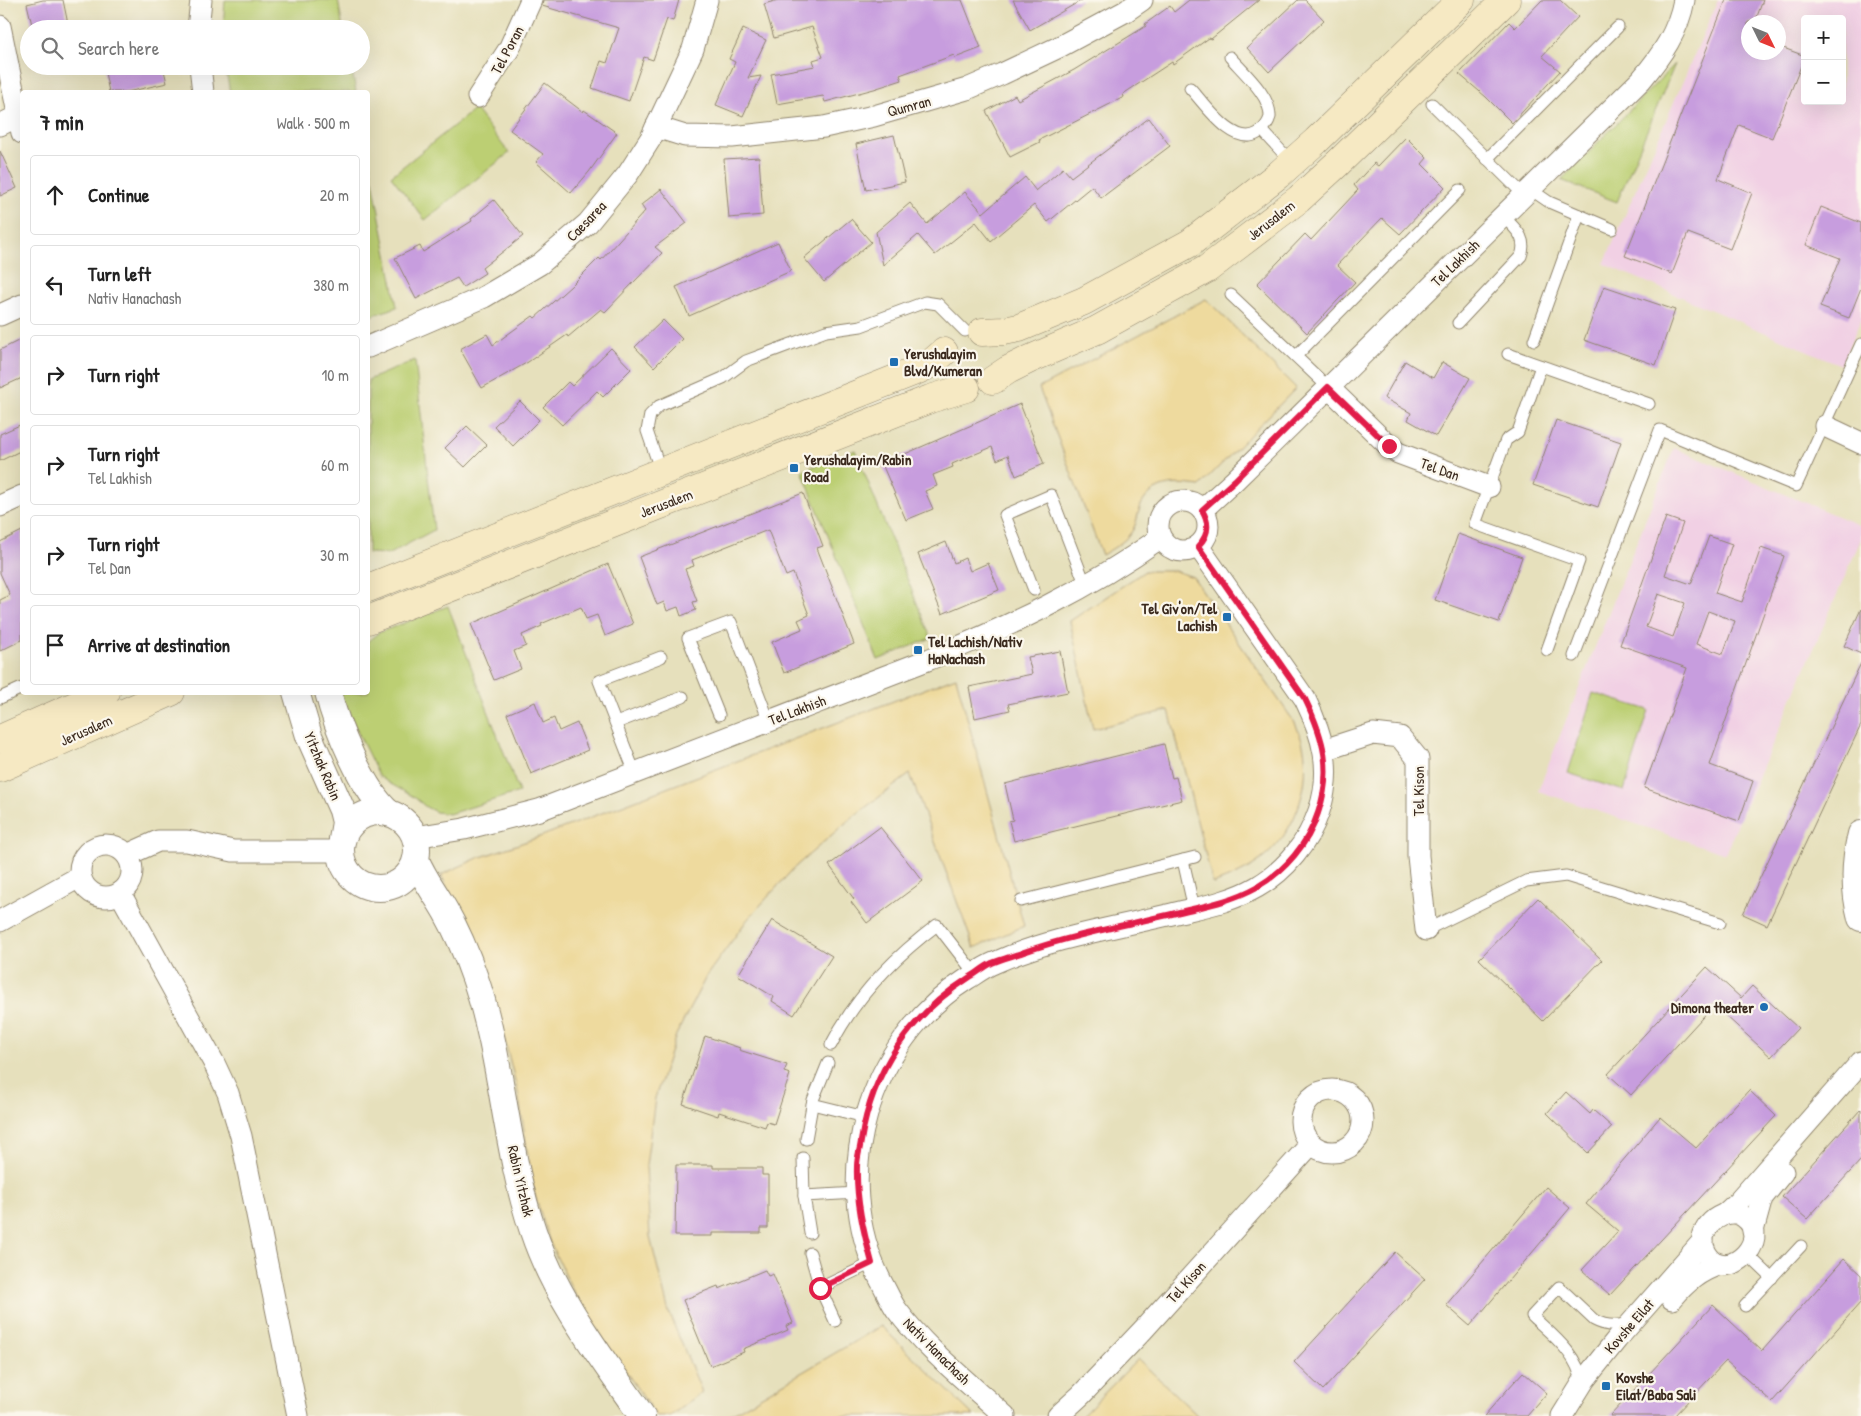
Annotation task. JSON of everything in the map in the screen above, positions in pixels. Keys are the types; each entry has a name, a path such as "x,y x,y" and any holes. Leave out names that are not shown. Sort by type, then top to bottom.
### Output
{"main road":[{"name":"Jerusalem","path":"973,332 1004,331 1019,328 1084,302 1190,243 1240,206 1292,163 1461,0"},
{"name":"Jerusalem","path":"993,380 1022,363 1097,330 1207,269 1299,199 1506,0"},
{"path":"973,332 991,337 1001,352 1002,362 999,372 993,380 985,386 976,389 966,388 949,378 943,362 944,352 948,343 956,336 973,332"},
{"name":"Jerusalem","path":"370,587 918,370 930,364 944,352"},
{"name":"Jerusalem","path":"370,619 930,399 966,388"},
{"name":"Jerusalem","path":"0,739 99,695"},
{"name":"Jerusalem","path":"0,768 164,695"}],"street":[{"path":"199,20 201,0"},
{"name":"Tel Poran","path":"478,97 495,74 509,49 531,0"},
{"name":"Caesarea","path":"370,346 484,297 540,264 588,223 628,174 656,128 693,49 707,0"},
{"name":"Qumran","path":"656,128 685,136 732,137 824,127 874,116 939,98 985,82 1060,47 1126,11 1142,0"},
{"name":"Tel Lakhish","path":"1202,510 1235,480 1641,80 1654,65 1673,35 1682,14 1684,0"},
{"path":"0,26 14,125"},
{"path":"201,75 203,90"},
{"path":"0,315 20,306"},
{"name":"Tel Dan","path":"1328,387 1398,453 1489,487"},
{"path":"1824,426 1861,443"},
{"path":"0,506 20,497"},
{"path":"1186,500 1197,505 1202,510 1208,529 1204,540 1198,546 1187,550 1176,550 1165,544 1160,538 1158,519 1164,508 1170,504 1186,500"},
{"name":"Tel Lakhish","path":"415,848 464,829 525,815 930,659 983,636 1086,586 1122,565 1160,538"},
{"name":"Nativ Hanachash","path":"1005,1416 930,1347 895,1307 872,1263 859,1215 857,1166 865,1117 883,1070 910,1028 946,992 992,964 1046,944 1228,900 1257,886 1281,869 1300,849 1314,826 1322,801 1326,776 1324,750 1318,724 1305,699 1198,546"},
{"name":"Yitzhak Rabin","path":"297,695 309,736 342,810 345,822 341,845"},
{"name":"Yitzhak Rabin","path":"329,695 338,724 361,774 374,796 389,813"},
{"name":"Tel Kison","path":"1324,750 1373,734 1400,737 1418,759 1418,856 1426,930"},
{"path":"415,848 407,876 392,886 374,888 358,882 345,868 341,845 351,824 360,816 378,811 389,813 405,822 415,848 423,877 453,924"},
{"path":"1861,834 1856,886 1861,918"},
{"path":"128,855 158,841 187,841 233,851 341,845"},
{"path":"104,844 113,845 128,855 132,872 131,880 126,888 112,897 95,895 88,890 81,879 80,867 82,859 88,852 104,844"},
{"path":"0,921 72,881 81,879"},
{"path":"392,886 424,902 453,924"},
{"path":"120,893 214,1063 228,1093 241,1136 298,1416"},
{"name":"Rabin Yitzhak","path":"453,924 478,988 492,1041 521,1189 543,1258 575,1318 642,1416"},
{"path":"1861,1062 1738,1202 1725,1214 1712,1221 1704,1234 1703,1241 1703,1248 1708,1256 1720,1264 1732,1263 1747,1254 1753,1243 1753,1231 1760,1204 1766,1191 1861,1082"},
{"name":"Tel Kison","path":"1058,1416 1081,1395 1143,1330 1311,1144"},
{"path":"1725,1214 1734,1213 1741,1215 1748,1220 1753,1231"},
{"name":"Kovshe Eilat","path":"1562,1416 1582,1383 1703,1241"},
{"name":"Kovshe Eilat","path":"1578,1416 1596,1387 1686,1283 1697,1273 1720,1264"}],"lane":[{"path":"1487,159 1618,27"},
{"path":"1190,88 1233,132 1240,136 1250,136 1262,130 1270,117 1269,105 1264,96 1230,57"},
{"path":"1432,104 1487,159 1527,192 1612,229"},
{"path":"1262,130 1292,163"},
{"path":"1296,356 1460,190"},
{"path":"1534,340 1579,215"},
{"path":"1458,323 1521,256 1524,247 1522,238 1503,216"},
{"path":"1231,295 1328,387"},
{"path":"661,472 647,431 650,415 659,406 723,378 746,361 826,331 861,326 925,302 938,304 973,332"},
{"path":"1574,656 1660,430 1796,486 1861,344"},
{"path":"1508,354 1649,404"},
{"path":"1541,366 1518,432 1506,440 1475,524 1579,561 1547,650"},
{"path":"1034,590 1005,515 1051,495 1086,586"},
{"path":"719,715 688,638 731,622 769,721"},
{"path":"635,773 599,681 661,657"},
{"path":"0,698 20,689"},
{"path":"616,724 683,697"},
{"path":"1021,901 1195,857"},
{"path":"1183,860 1194,909"},
{"path":"1426,930 1526,881 1566,876 1720,923"},
{"path":"831,1045 853,1007 872,983 907,948 937,925 974,974"},
{"path":"806,1139 812,1104 828,1063"},
{"path":"812,1104 865,1117"},
{"path":"803,1158 804,1196 810,1232"},
{"path":"804,1196 858,1193"},
{"path":"1745,1306 1801,1246"},
{"path":"810,1253 820,1288 835,1321"},
{"path":"1747,1254 1772,1278"},
{"path":"820,1288 872,1263"},
{"path":"1582,1383 1578,1366 1562,1344 1532,1316 1560,1287 1601,1324 1616,1326 1633,1321"}],"shaded area":[{"path":"1718,0 1861,0 1861,319 1841,365 1604,264"},
{"path":"1674,448 1861,526 1861,539 1725,854 1538,791"}],"green space":[{"path":"225,0 338,0 341,20 224,20"},
{"path":"1675,64 1617,202 1561,180"},
{"path":"227,75 353,75 356,90 230,90"},
{"path":"475,109 509,153 425,220 391,176"},
{"path":"370,165 397,307 370,316"},
{"path":"415,360 434,530 389,554 370,553 370,379"},
{"path":"855,450 931,638 878,660 802,471"},
{"path":"448,606 519,792 449,814 436,812 426,807 414,797 379,776 341,695 370,695 370,639 378,633"},
{"path":"1593,693 1649,710 1624,791 1568,773"}],"sand":[{"path":"1206,299 1296,388 1200,486 1167,485 1153,491 1146,497 1130,534 1121,543 1102,555 1039,388"},
{"path":"1145,571 1175,571 1193,577 1295,723 1304,748 1304,788 1300,803 1287,831 1278,844 1255,864 1240,873 1213,884 1169,710 1093,729 1070,621"},
{"path":"956,677 1024,926 974,948 910,774 850,819 795,867 747,920 707,975 676,1035 655,1098 646,1166 650,1237 669,1313 702,1392 670,1416 656,1416 573,1291 550,1243 534,1192 518,1093 502,1029 456,905 441,875 478,858 542,836"},
{"path":"881,1326 974,1416 728,1416"},
{"path":"1138,1359 1198,1416 1082,1416"}],"building":[{"path":"43,0 63,0 67,20 31,20 27,4"},
{"path":"543,0 679,0 673,21 667,19 653,60 644,57 629,101 592,88 601,61 607,63 619,28 542,6"},
{"path":"778,0 962,0 981,48 955,58 954,55 900,75 902,80 874,89 825,102 823,96 777,104 771,74 815,66 813,60 823,57 812,27 774,38 764,4"},
{"path":"1013,0 1082,0 1030,30"},
{"path":"1189,0 1259,0 1211,39 1209,38 1173,64 1172,62 1123,94 1124,97 1039,140 1040,142 1010,157 986,111 1015,95 1018,100 1074,70 1146,26 1145,24 1170,6 1174,12"},
{"path":"1298,0 1305,0 1324,20 1269,72 1247,48"},
{"path":"1542,0 1560,0 1578,17 1542,56 1560,71 1512,123 1459,74 1509,22 1515,28"},
{"path":"1726,0 1763,0 1758,15 1741,15 1741,60 1786,60 1786,49 1801,55 1801,66 1772,138 1739,125 1718,179 1752,193 1730,249 1688,233 1672,274 1625,256"},
{"path":"743,29 766,40 748,78 761,76 743,116 716,105 735,62 729,59"},
{"path":"105,75 165,75 167,83 136,90 109,90"},
{"path":"545,83 583,112 584,110 617,133 589,172 571,193 536,162 543,154 510,130"},
{"path":"1149,118 1170,146 1101,198 1092,186 1048,222 1034,205 991,241 976,222 935,255 918,235 883,265 876,232 910,203 927,224 965,192 983,213 1025,177 1036,191 1063,168 1071,177"},
{"path":"894,135 905,182 866,190 856,144"},
{"path":"1406,137 1427,158 1422,164 1445,187 1400,234 1382,218 1337,265 1355,282 1307,333 1257,284 1305,234 1311,240 1358,190 1354,185 1374,163 1378,166"},
{"path":"0,151 17,188 0,196"},
{"path":"759,157 763,215 729,218 724,159"},
{"path":"661,189 687,223 655,247 662,253 605,312 601,309 568,337 567,335 528,362 482,388 460,349 487,334 493,345 533,316 535,318 599,258 601,260 645,211 641,205"},
{"path":"494,200 523,236 482,268 485,273 463,287 457,278 416,299 395,258 420,246 423,252 472,221 471,219"},
{"path":"1821,207 1861,223 1861,288 1849,318 1820,307 1840,258 1806,245"},
{"path":"851,219 871,242 824,282 804,258"},
{"path":"778,242 791,271 689,316 676,287"},
{"path":"1604,286 1675,310 1656,365 1584,340"},
{"path":"663,320 682,339 654,367 635,347"},
{"path":"20,340 20,379 0,388 0,350"},
{"path":"611,348 631,369 603,397 597,391 562,425 543,407 568,382 572,386"},
{"path":"1405,361 1433,378 1442,362 1470,378 1436,436 1408,420 1411,413 1384,398"},
{"path":"520,401 539,420 513,446 494,426"},
{"path":"1020,404 1044,464 1016,476 1008,455 997,460 992,447 952,464 953,467 933,475 937,486 925,491 933,509 906,520 882,464"},
{"path":"1556,420 1621,442 1598,507 1533,485"},
{"path":"20,425 20,451 0,461 0,434"},
{"path":"467,426 487,445 465,467 445,448"},
{"path":"803,493 823,546 817,548 854,644 784,673 772,642 802,629 798,620 809,615 793,573 786,576 768,530 692,560 694,566 685,569 697,601 693,602 696,610 681,616 678,607 667,611 664,602 657,605 639,557"},
{"path":"1666,517 1683,523 1665,575 1691,584 1709,536 1732,544 1715,593 1742,602 1761,548 1784,556 1710,765 1753,781 1739,821 1644,788 1687,668 1620,645","holes":["1658,594 1685,603 1673,637 1646,627","1708,611 1735,621 1723,654 1696,644"]},
{"path":"20,532 20,641 0,651 0,600 10,595 0,573 0,542"},
{"path":"1458,534 1522,557 1499,622 1435,600"},
{"path":"946,542 954,563 965,558 970,571 988,563 999,590 942,614 918,554"},
{"path":"608,564 633,624 605,636 597,615 586,619 581,607 541,624 542,626 522,635 526,646 514,651 521,669 494,680 471,624"},
{"path":"1861,609 1861,654 1844,646"},
{"path":"1060,651 1068,692 1008,704 1010,710 975,718 969,687 1032,674 1028,657"},
{"path":"1861,663 1861,725 1767,925 1743,914"},
{"path":"535,702 543,723 554,718 559,731 577,723 588,750 531,774 507,714"},
{"path":"1164,744 1172,778 1176,777 1182,800 1014,841 1009,821 1013,820 1005,784"},
{"path":"880,827 923,881 867,923 851,902 854,899 829,865"},
{"path":"1538,898 1602,960 1543,1021 1479,959"},
{"path":"772,920 832,956 794,1015 772,1001 774,997 738,975"},
{"path":"1707,967 1741,998 1752,986 1798,1028 1771,1057 1714,1005 1631,1095 1608,1074"},
{"path":"705,1036 740,1048 739,1050 787,1065 784,1072 790,1074 774,1124 767,1122 765,1127 719,1112 718,1116 683,1104"},
{"path":"1749,1090 1776,1116 1610,1295 1582,1270 1618,1231 1586,1204 1660,1117 1696,1148"},
{"path":"1566,1092 1590,1114 1593,1110 1612,1127 1588,1153 1547,1113"},
{"path":"1861,1109 1861,1160 1807,1219 1782,1197"},
{"path":"676,1165 713,1165 713,1168 762,1168 762,1175 768,1175 768,1228 761,1228 761,1233 712,1233 712,1236 675,1236"},
{"path":"1546,1187 1570,1208 1470,1326 1446,1305"},
{"path":"1395,1252 1425,1279 1323,1390 1294,1362"},
{"path":"1844,1259 1861,1275 1861,1302 1772,1402 1726,1361 1674,1416 1610,1416 1713,1305 1762,1351"},
{"path":"765,1270 768,1276 773,1274 793,1323 786,1326 788,1330 743,1349 744,1352 710,1366 683,1300 718,1286 719,1289"},
{"path":"1523,1372 1547,1393 1527,1416 1484,1416"}],"place":[{"name":"Yerushalayim Blvd/Kumeran","path":"894,362"},
{"name":"Yerushalayim/Rabin Road","path":"794,468"},
{"name":"Tel Giv'on/Tel Lachish","path":"1227,617"},
{"name":"Tel Lachish/Nativ HaNachash","path":"918,650"},
{"name":"Dimona theater","path":"1764,1007"},
{"name":"Kovshe Eilat/Baba Sali","path":"1606,1386"}],"route":[{"path":"820,1288 872,1263 859,1215 857,1166 865,1117 883,1070 910,1028 946,992 992,964 1046,944 1228,900 1257,886 1281,869 1300,849 1314,826 1322,801 1326,776 1324,750 1318,724 1305,699 1198,546 1204,540 1208,529 1205,514 1202,510 1235,480 1328,387 1389,446"}]}
